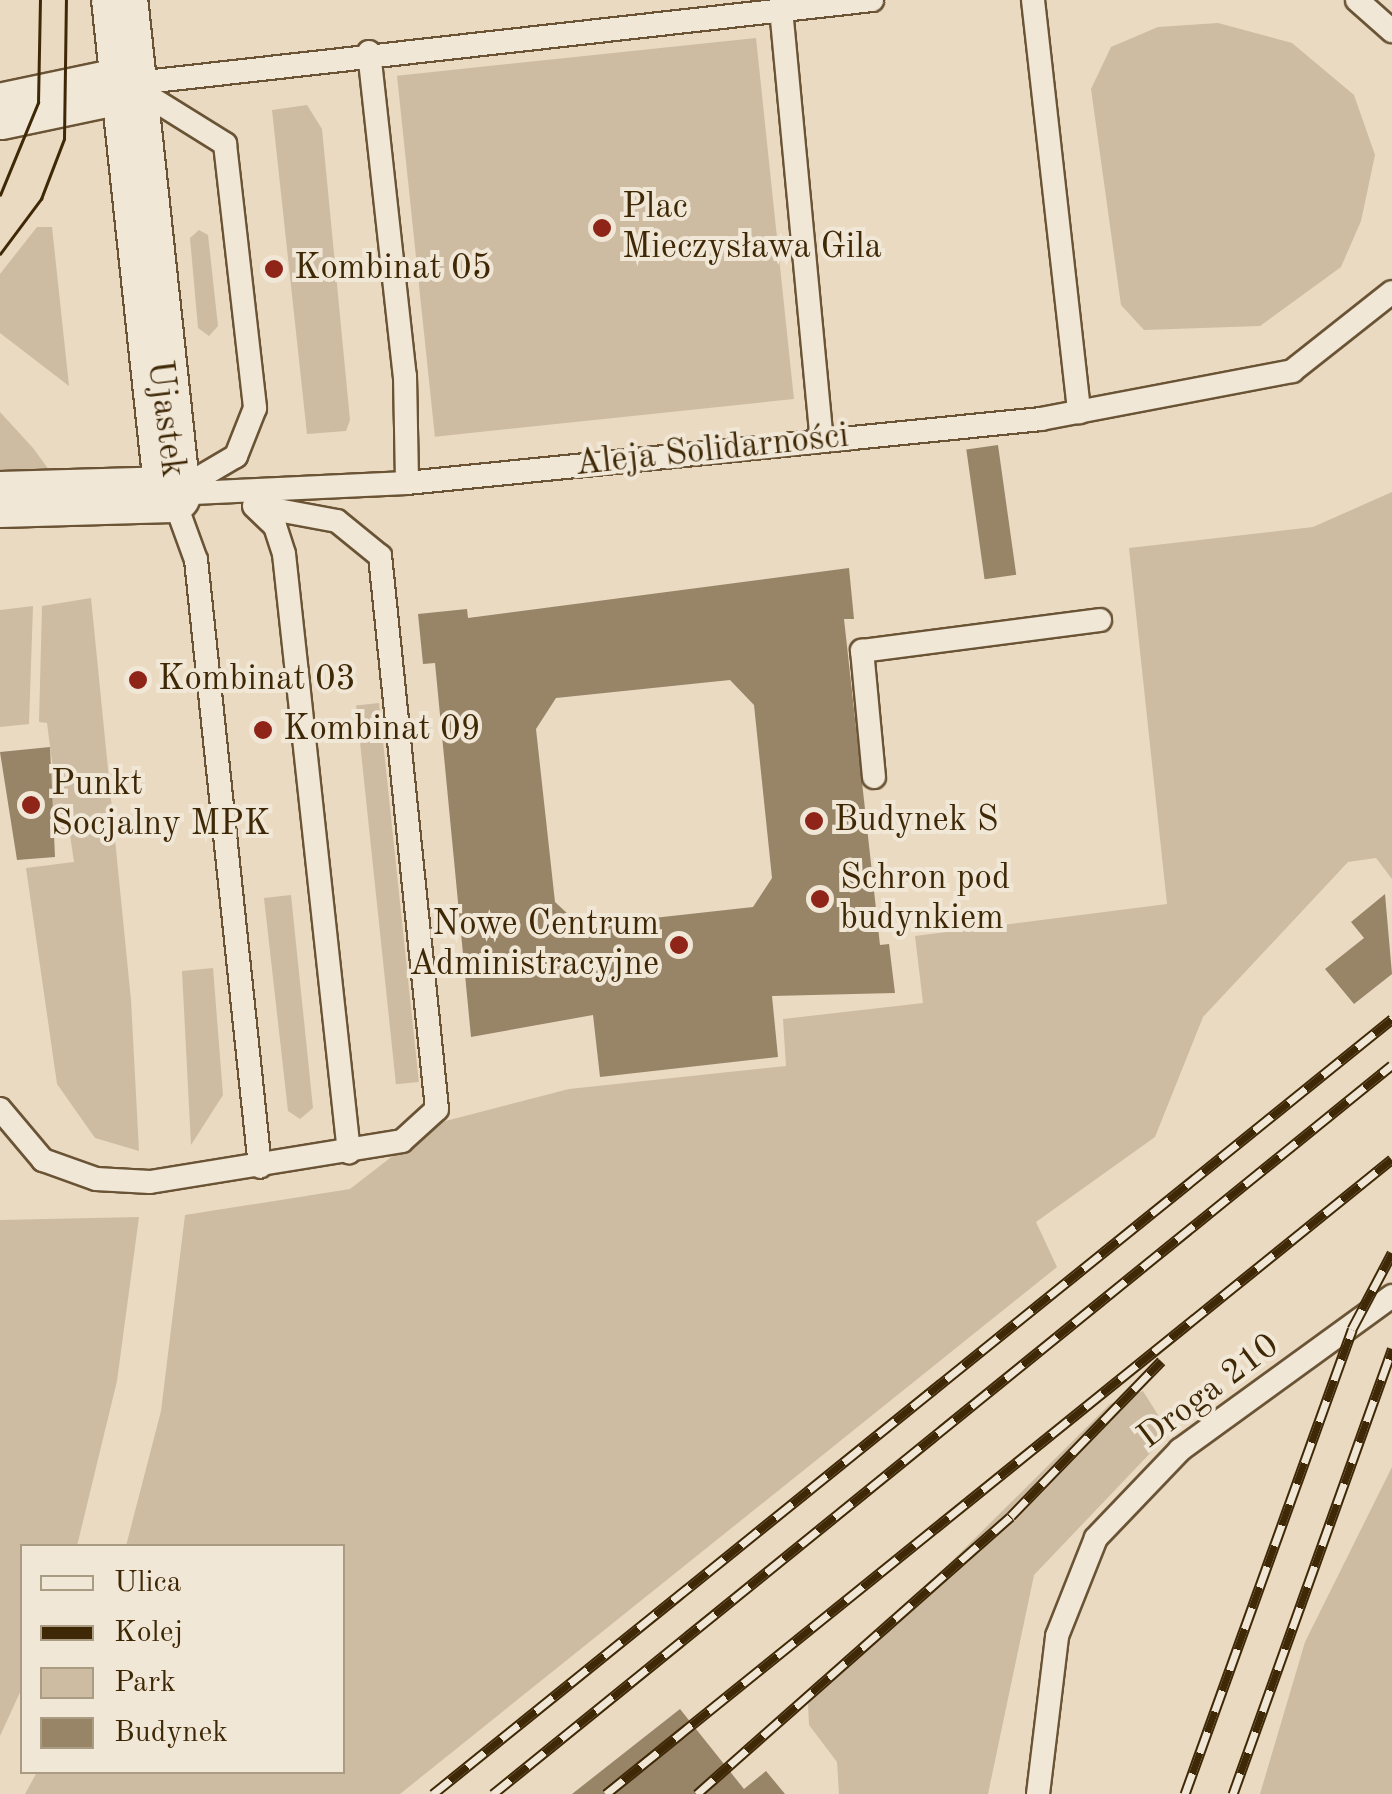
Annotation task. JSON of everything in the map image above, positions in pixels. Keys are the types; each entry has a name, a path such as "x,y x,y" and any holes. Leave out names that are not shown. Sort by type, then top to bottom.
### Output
{"street":[{"name":"Ujastek","path":"118,0 172,494"},
{"path":"0,111 128,84"},
{"name":"Aleja Solidarności","path":"0,499 172,494"}],"lane":[{"path":"128,84 369,52 872,0"},
{"path":"1032,0 1079,412"},
{"path":"1363,1 1392,31"},
{"path":"781,9 822,440"},
{"path":"369,52 404,376 407,483"},
{"name":"Ujastek","path":"128,84 225,144 255,408 236,456 172,494"},
{"name":"Aleja Solidarności","path":"172,494 407,483 1079,412 1292,371 1392,292"},
{"path":"0,1109 43,1160 96,1179 150,1182 260,1166 349,1152 413,1135 440,1099 383,564 336,521 172,494 196,560 260,1166"},
{"path":"256,506 284,554 349,1152"},
{"path":"874,777 862,651 1100,620"},
{"name":"Droga 210","path":"1038,1794 1057,1636 1096,1538 1180,1450 1392,1296"}],"green space":[{"path":"1218,23 1292,43 1354,95 1375,155 1361,221 1341,267 1260,326 1144,330 1121,305 1091,89 1111,47 1158,27"},
{"path":"756,38 794,399 435,437 397,76"},
{"path":"307,105 322,129 350,420 346,431 307,434 272,110"},
{"path":"37,227 52,227 69,386 0,333 0,274"},
{"path":"199,230 208,235 218,326 209,336 198,328 190,238"},
{"path":"0,412 33,448 52,474 0,472"},
{"path":"1392,492 1392,879 1376,858 1348,862 1203,1017 1155,1137 1036,1222 1057,1267 400,1794 25,1794 36,1774 345,1774 345,1544 127,1544 161,1411 185,1215 350,1189 434,1124 569,1089 786,1066 783,1019 923,1003 915,936 1167,904 1129,548 1313,527"},
{"path":"91,598 131,1000 139,1151 95,1138 57,1084 26,868 74,862 70,835 52,836 46,771 53,769 47,723 39,722 42,606"},
{"path":"33,606 29,724 0,727 0,610"},
{"path":"379,703 419,1082 396,1084 356,705"},
{"path":"291,895 313,1108 300,1119 288,1111 264,898"},
{"path":"213,968 223,1095 191,1145 182,971"},
{"path":"139,1217 117,1381 77,1544 20,1544 20,1692 0,1736 0,1220"},
{"path":"1143,1391 1163,1423 1157,1446 1034,1575 988,1794 839,1794 837,1762 809,1725 808,1704 1110,1404"},
{"path":"1392,1467 1392,1794 1260,1794 1305,1642"}],"building":[{"path":"998,445 1016,575 985,579 966,449"},
{"name":"Budynek S","path":"849,568 854,619 844,619 880,945 889,944 895,993 772,996 778,1057 600,1077 593,1015 471,1037 435,663 423,664 418,614 467,609 468,618","holes":["730,680 754,705 772,878 753,907 581,926 555,902 536,729 556,698"]},
{"name":"Punkt Socjalny MPK","path":"50,747 55,857 17,860 0,752"},
{"path":"1385,894 1392,974 1354,1004 1325,969 1364,938 1351,922"},
{"path":"680,1709 744,1789 766,1771 785,1794 572,1794"}],"tram line":[{"path":"0,195 38,103 40,0"},
{"path":"0,254 41,199 64,139 66,0"}],"railway":[{"path":"433,1794 1392,1019"},
{"path":"493,1794 1392,1065"},
{"path":"606,1794 1392,1159"},
{"path":"1185,1794 1352,1329 1392,1253"},
{"path":"1233,1794 1392,1349"},
{"path":"697,1794 1011,1516 1161,1361"}],"place":[{"name":"Plac Mieczysława Gila","path":"602,228"},
{"name":"Kombinat 05","path":"274,269"},
{"name":"Kombinat 03","path":"138,680"},
{"name":"Kombinat 09","path":"263,730"},
{"name":"Punkt Socjalny MPK","path":"31,805"},
{"name":"Budynek S","path":"814,821"},
{"name":"Schron pod budynkiem","path":"820,899"},
{"name":"Nowe Centrum Administracyjne","path":"679,945"}]}
